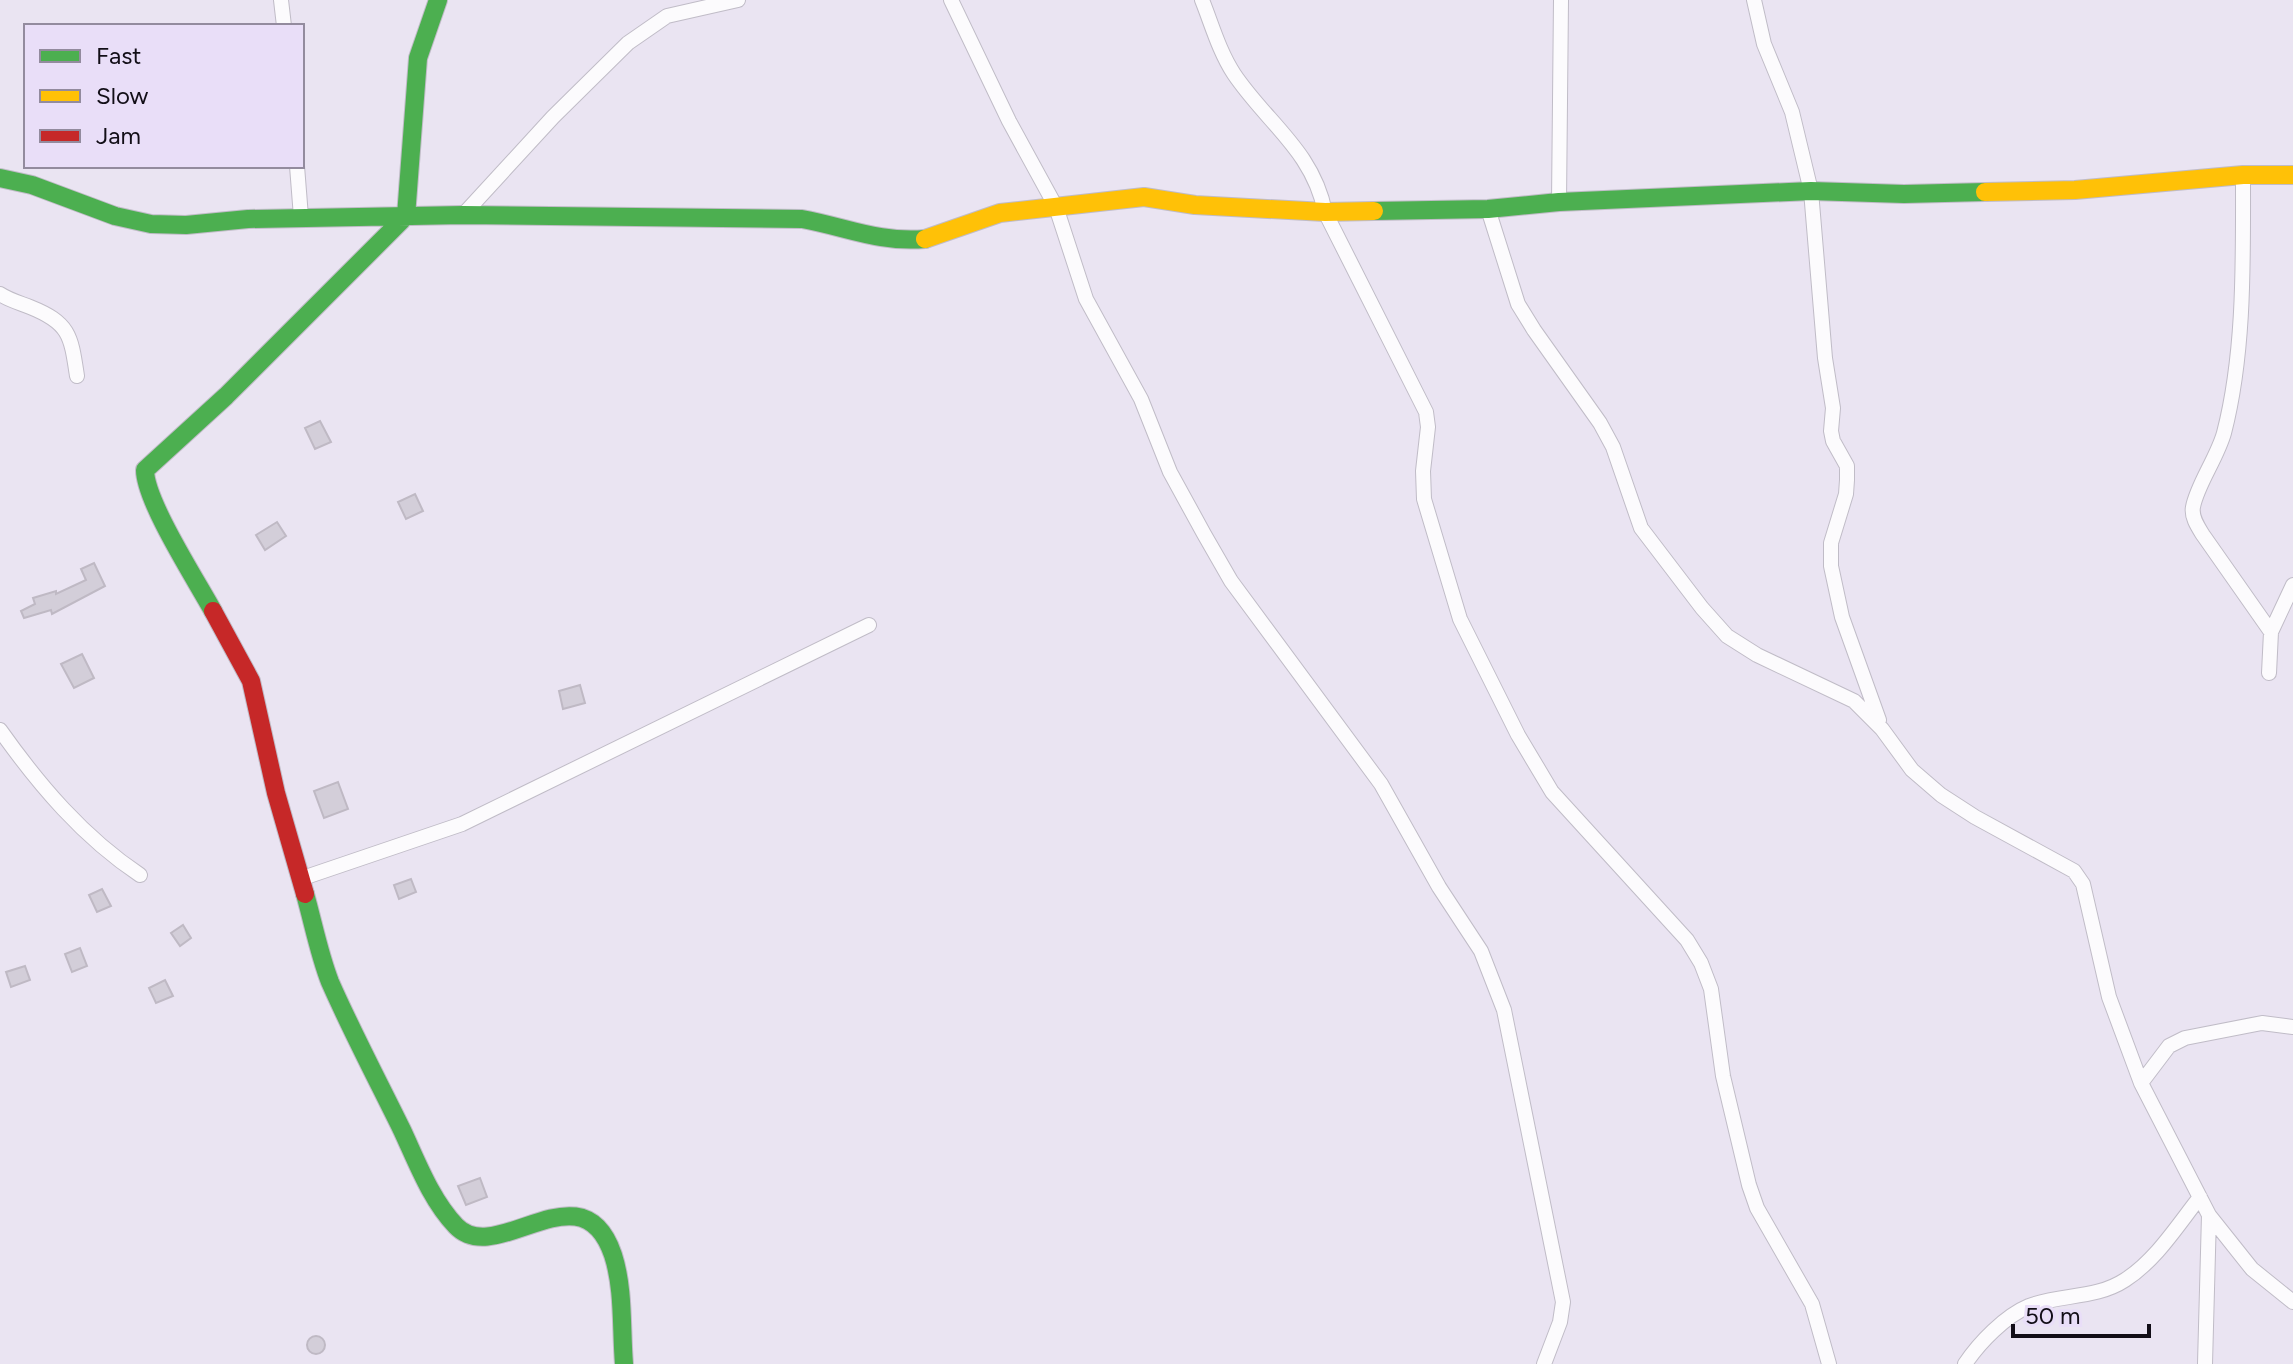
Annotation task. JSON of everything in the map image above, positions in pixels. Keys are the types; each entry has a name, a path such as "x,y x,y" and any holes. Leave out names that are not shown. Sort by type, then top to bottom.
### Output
{"street":[{"path":"281,0 284,24"},
{"path":"438,0 418,58 406,216 226,396 145,470 145,481 166,527 249,674 276,793 329,979 429,1186 456,1226 466,1233 482,1237 573,1214 585,1216 594,1224 610,1246 618,1271 624,1364"},
{"path":"463,215 553,117 628,43 667,16 738,0"},
{"path":"951,0 1009,121 1056,207 1086,299 1141,399 1170,472 1204,534 1231,581 1381,784 1439,887 1481,951 1504,1010 1563,1302 1560,1322 1544,1364"},
{"path":"1202,0 1218,45 1234,74 1310,167 1325,212 1426,412 1424,499 1460,619 1518,735 1552,792 1687,940 1701,963 1711,989 1723,1076 1749,1185 1757,1208 1812,1304 1829,1364"},
{"path":"1559,202 1561,0"},
{"path":"1754,0 1764,44 1792,112 1811,191 1825,358 1833,408 1831,431 1847,466 1846,494 1831,543 1831,566 1842,617 1882,729"},
{"path":"297,168 301,217"},
{"path":"2243,175 2244,281 2230,402 2218,453 2192,508 2193,518 2203,535 2271,632"},
{"path":"0,178 32,185 103,212 151,224 186,225 301,217 463,215 802,219 860,235 898,241 948,233 1000,213 1144,197 1195,205 1325,212 1488,209 1559,202 1811,191 1904,194 2075,190 2243,175 2293,175"},
{"path":"1488,209 1518,304 1600,423 1613,447 1641,528 1727,636 1757,655 1854,701 1882,729 1912,770 1941,795 2074,871 2083,884 2109,997 2141,1083 2209,1215 2252,1269 2293,1302"},
{"path":"0,294 51,315 62,323 73,350 77,376"},
{"path":"2269,673 2271,632 2293,585"},
{"path":"300,879 462,824 869,625"},
{"path":"0,730 45,791 105,849 140,875"},
{"path":"2141,1083 2169,1046 2185,1038 2262,1023 2293,1027"},
{"path":"1965,1364 1998,1329 2030,1306 2097,1293 2124,1281 2149,1261 2200,1197"},
{"path":"2205,1364 2209,1215"}],"building":[{"path":"320,421 331,442 315,449 305,428"},
{"path":"415,494 423,511 406,519 398,502"},
{"path":"277,522 286,536 265,550 256,535"},
{"path":"94,563 105,586 52,614 51,610 24,618 21,611 35,604 33,598 56,591 56,594 86,580 81,569"},
{"path":"82,654 94,678 74,688 61,664"},
{"path":"580,685 585,703 563,709 559,691"},
{"path":"338,782 348,809 324,818 314,791"},
{"path":"411,879 416,892 399,899 394,885"},
{"path":"102,889 111,906 97,912 89,895"},
{"path":"183,925 191,938 180,946 171,933"},
{"path":"80,948 87,966 72,972 65,954"},
{"path":"25,966 30,980 11,987 6,972"},
{"path":"165,980 173,996 156,1003 149,988"},
{"path":"480,1178 487,1197 466,1205 458,1186"},
{"path":"312,1336 320,1336 325,1345 323,1352 312,1354 307,1349 307,1341"}],"traffic: fast":[{"path":"213,611 162,520 147,484 145,470 226,396 406,216 418,58 438,0"},
{"path":"0,178 32,185 115,216 151,224 463,215 802,219 877,237 925,239"},
{"path":"1374,211 1488,209 1559,202 1811,191 1904,194 1985,192"},
{"path":"305,894 330,982 439,1205 456,1226 473,1236 493,1236 561,1217 581,1218 599,1229 617,1268 624,1364"}],"traffic: slow":[{"path":"1985,192 2075,190 2243,175 2293,175"},
{"path":"925,239 1000,213 1144,197 1195,205 1325,212 1374,211"}],"traffic: jam":[{"path":"213,611 251,681 276,793 305,894"}]}
